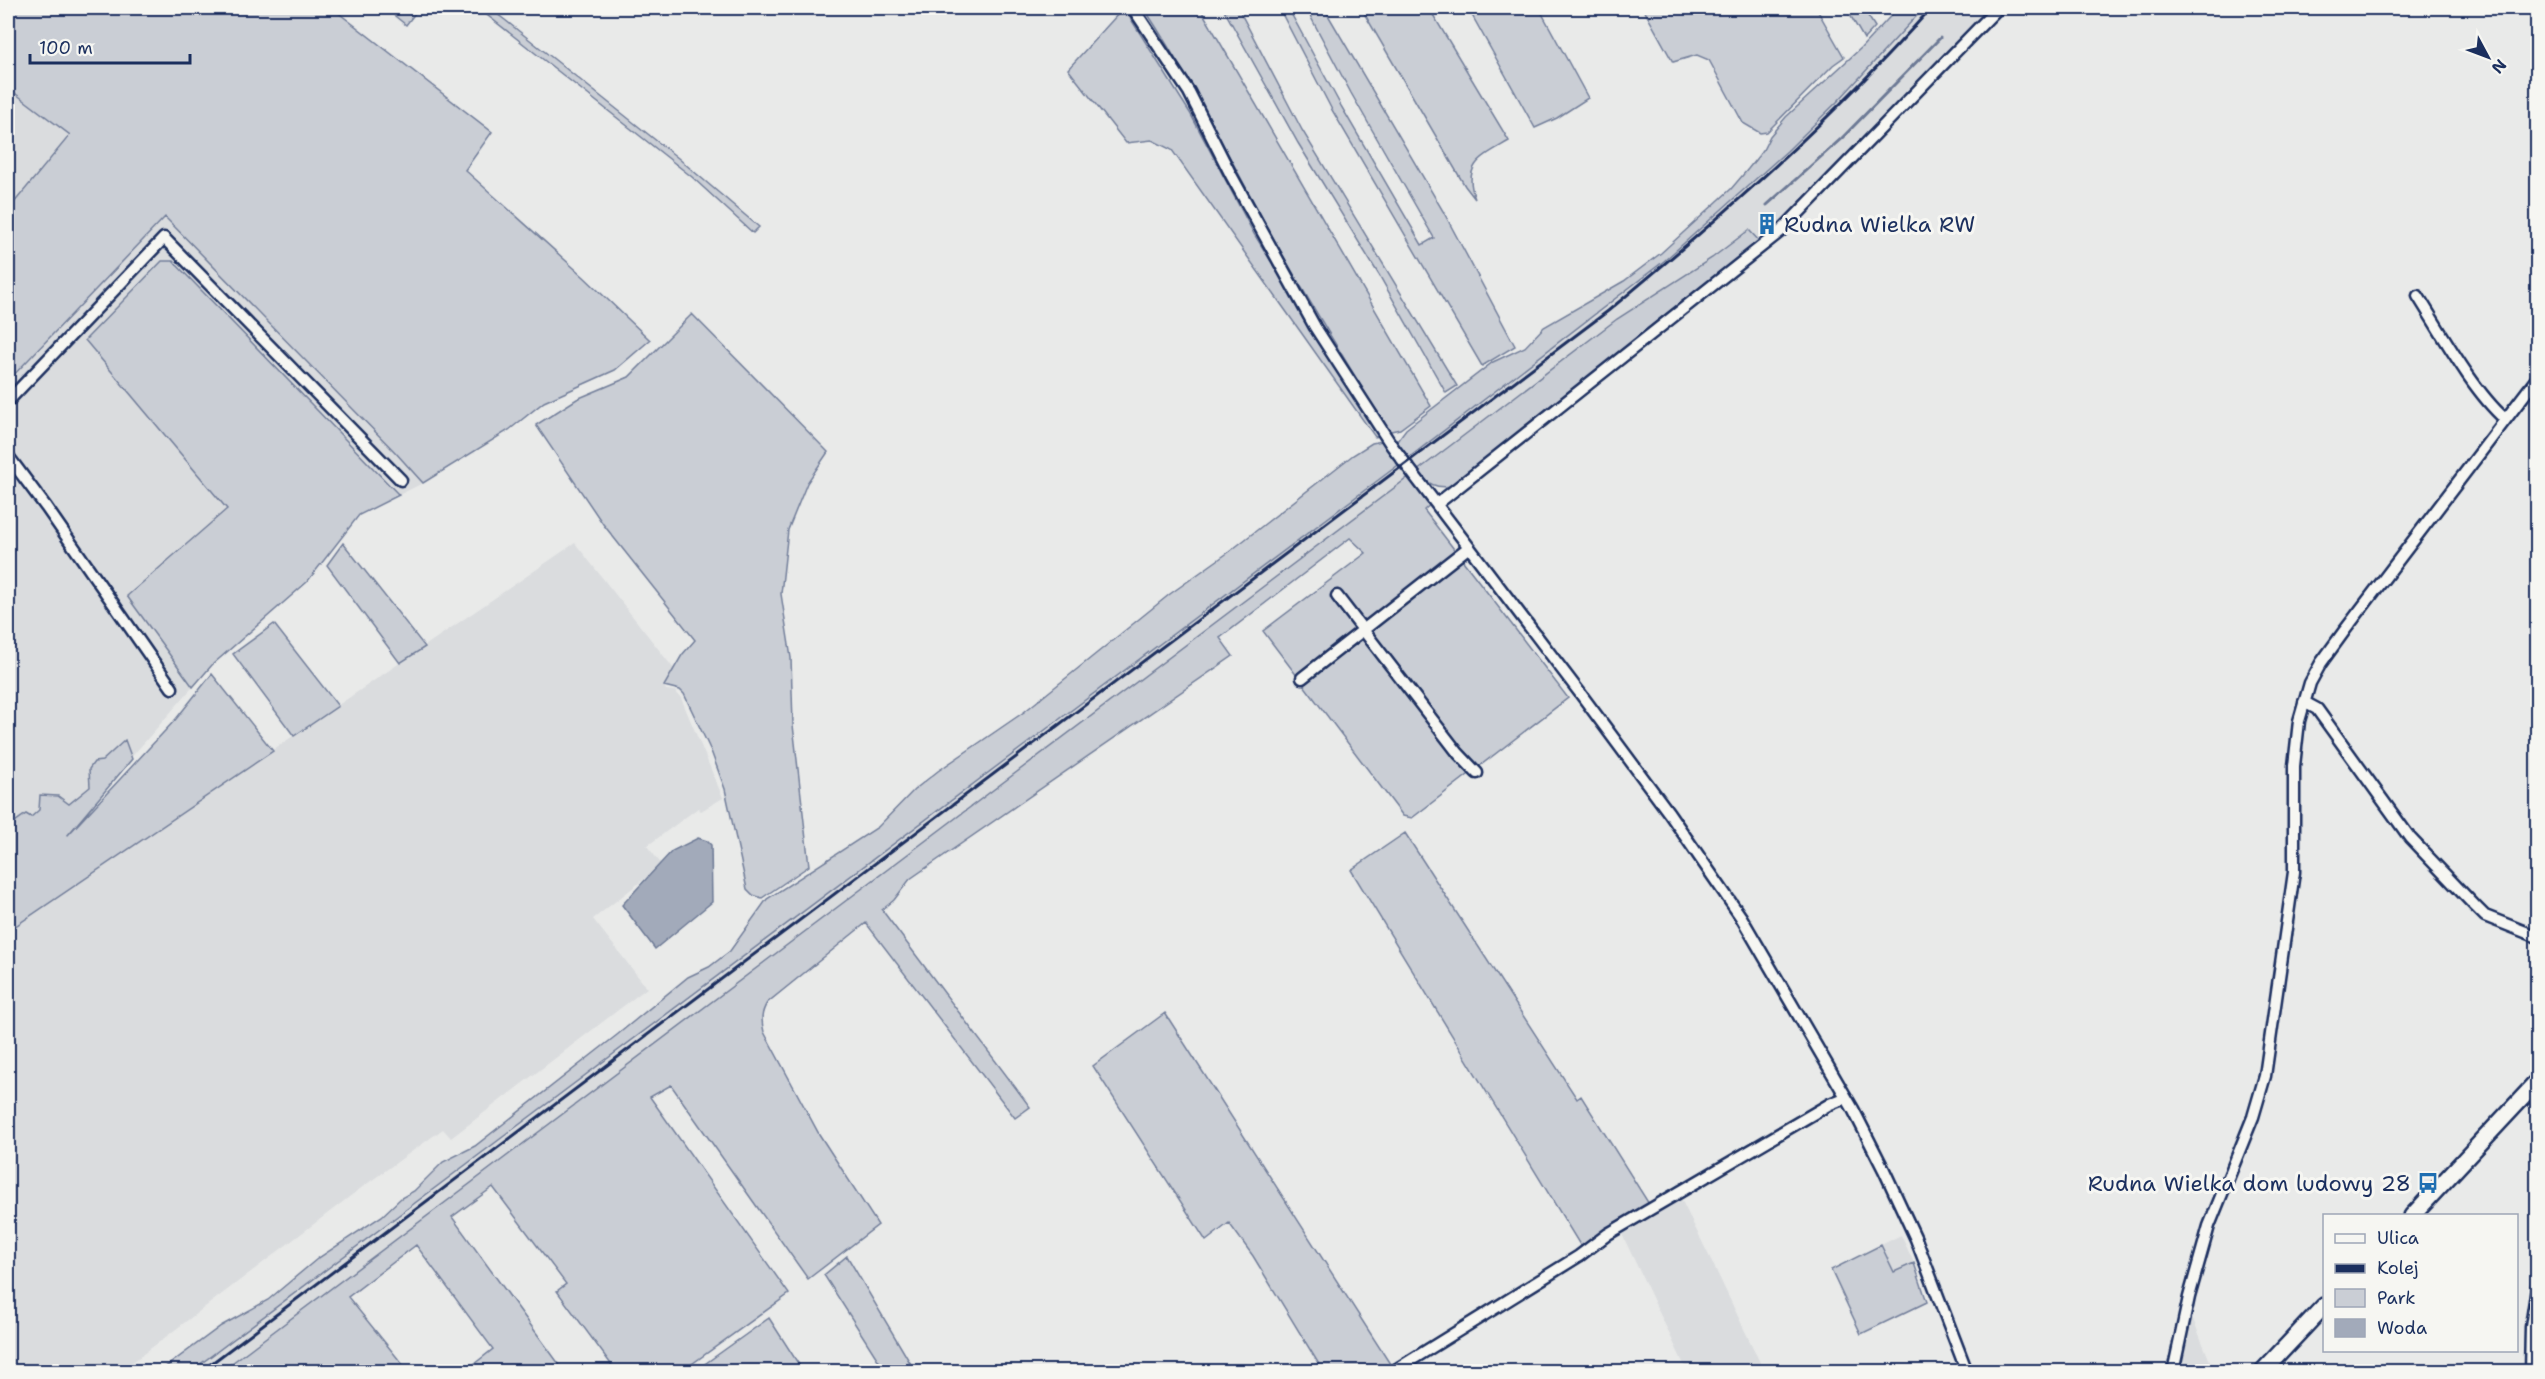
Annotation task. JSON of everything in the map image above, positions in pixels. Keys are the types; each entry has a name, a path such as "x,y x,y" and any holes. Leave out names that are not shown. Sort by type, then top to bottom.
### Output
{"street":[{"path":"1133,8 1189,92 1231,176 1315,327 1392,446 1580,693 1713,874 1746,925 1863,1130 1916,1239 1967,1371"},
{"path":"1437,504 1781,231 1998,8"},
{"path":"8,401 164,238 400,480"},
{"path":"2418,296 2489,402 2505,419"},
{"path":"2173,1371 2192,1286 2209,1226 2253,1117 2265,1076 2292,883 2295,756 2304,702 2321,663 2538,377"},
{"path":"8,456 172,688"},
{"path":"1302,678 1469,548"},
{"path":"1337,596 1458,753 1477,773"},
{"path":"2304,702 2317,709 2410,838 2475,906 2486,916 2538,937"},
{"path":"2413,1214 2538,1081"},
{"path":"1392,1371 1579,1256 1608,1234 1796,1123 1845,1098"},
{"path":"2530,1371 2531,1327 2538,1280"},
{"path":"2262,1371 2323,1308"}],"shaded area":[{"path":"1924,8 1992,8 1779,226 1760,242 1749,230 1712,258 1617,319 1156,670 220,1371 191,1372 1407,459 1664,261 1787,151 1838,101"},
{"path":"8,88 71,135 165,217 423,483 359,515 307,582 212,665 8,898"},
{"path":"575,543 674,669 664,686 666,690 675,691 681,698 723,798 701,811 698,808 647,846 662,865 593,919 647,988 451,1138 443,1129 357,1191 121,1371 8,1372 8,931"},
{"path":"1680,1197 1764,1371 1687,1371 1621,1232"},
{"path":"1901,1235 1914,1263 1894,1272 1881,1245"},
{"path":"2192,1317 2214,1371 2180,1371"}],"green space":[{"path":"8,8 332,8 492,132 465,170 650,340 615,370 544,402 509,430 423,483 165,217 8,381 8,210 70,135 8,88"},
{"path":"385,8 419,8 406,25"},
{"path":"478,8 489,8 505,20 678,158 759,227 753,233 692,177"},
{"path":"1115,8 1124,8 1190,113 1254,234 1379,436 1375,437 1172,150 1152,140 1126,143 1068,69 1119,13"},
{"path":"1144,8 1200,8 1431,406 1400,429 1391,431 1387,428 1340,352 1279,249 1192,87"},
{"path":"1223,8 1238,8 1302,130 1457,386 1446,393 1379,275 1298,143"},
{"path":"1279,8 1288,8 1341,106 1422,245 1434,238 1351,93 1306,8 1324,8 1443,211 1515,346 1482,366 1332,110"},
{"path":"1361,8 1429,8 1509,141 1483,157 1473,169 1471,177 1475,199 1465,186"},
{"path":"1468,8 1539,8 1588,98 1557,118 1535,128"},
{"path":"1643,8 1816,8 1844,57 1833,65 1767,132 1760,133 1743,123 1709,60 1697,55 1673,62"},
{"path":"1846,8 1863,8 1875,27 1864,39"},
{"path":"1898,8 1924,8 1838,101 1787,151 1664,261 1407,459 1397,441 1406,429 1493,362 1525,347 1544,327 1624,281 1661,253 1731,189 1786,117 1861,48"},
{"path":"1749,230 1760,242 1662,317 1453,486 1441,487 1432,484 1417,471 1617,319 1712,258"},
{"path":"162,261 173,261 399,495 359,515 307,582 212,665 193,687 127,596 227,509 85,340"},
{"path":"692,314 828,452 807,483 788,530 781,594 791,658 793,725 809,866 762,898 753,895 747,889 725,789 711,751 684,694 680,690 664,686 682,655 695,640 603,524 536,425 577,399 629,377"},
{"path":"1382,441 1401,463 191,1371 159,1372 221,1326 268,1300 317,1259 382,1216 401,1198 414,1191 443,1162 475,1146 688,977 709,967 730,951 767,899 878,827 914,790 938,771 1024,712 1170,594 1229,552 1353,455 1372,443"},
{"path":"1410,476 1431,504 1424,510 1568,698 1412,818 1403,816 1263,631 1366,553 1350,538 1220,638 1233,656 910,879 894,900 882,910 1030,1107 1015,1118 866,923 767,1003 762,1020 764,1032 819,1134 878,1225 808,1279 671,1085 650,1097 789,1294 682,1371 616,1371 557,1291 566,1284 493,1187 452,1217 564,1371 472,1371 469,1368 493,1349 416,1245 348,1297 408,1371 220,1372"},
{"path":"343,543 425,647 400,663 327,565"},
{"path":"274,624 338,706 294,736 233,654"},
{"path":"212,674 273,751 8,931 8,827 26,814 31,817 39,810 40,795 58,796 69,804 90,787 89,769 94,762 102,761 125,740 132,759 67,836 176,719"},
{"path":"1405,833 1577,1099 1581,1096 1649,1204 1583,1250 1351,870"},
{"path":"1165,1013 1392,1367 1386,1371 1323,1371 1253,1256 1229,1223 1206,1241 1093,1066"},
{"path":"1881,1245 1894,1272 1914,1263 1927,1302 1861,1334 1831,1270"},
{"path":"847,1256 915,1371 885,1371 824,1275"},
{"path":"769,1318 803,1371 695,1371"}],"water":[{"path":"698,838 711,845 712,902 655,949 622,905 672,851"}],"waterway":[{"path":"1767,205 1842,138 1940,38"}],"railway":[{"path":"200,1372 1608,311 1776,166 1855,89 1931,8"}],"place":[{"name":"Rudna Wielka RW","path":"1767,224"},
{"name":"Rudna Wielka dom ludowy 28","path":"2428,1183"}]}
